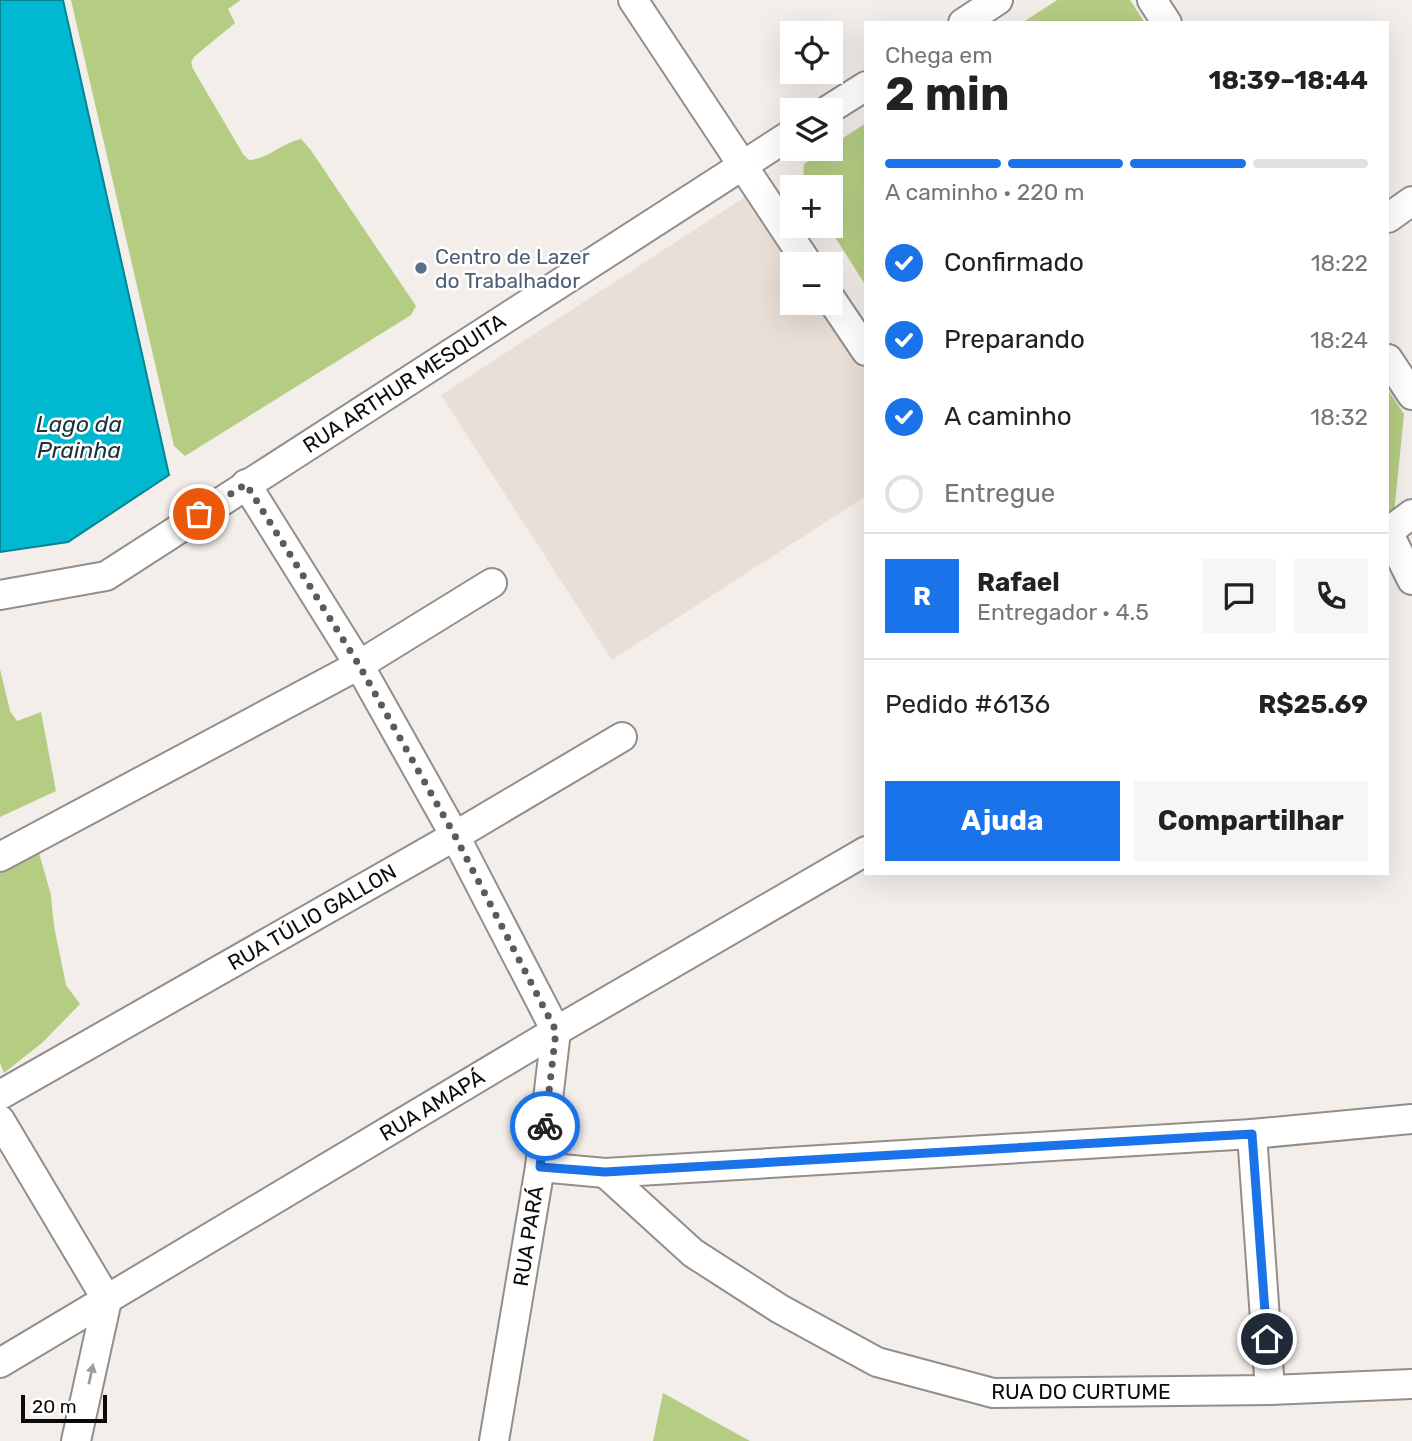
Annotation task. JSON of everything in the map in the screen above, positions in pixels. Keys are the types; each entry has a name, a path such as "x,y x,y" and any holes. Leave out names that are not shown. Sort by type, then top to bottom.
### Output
{"street":[{"path":"633,0 800,252"},
{"path":"966,21 998,0"},
{"path":"1152,0 1166,21"},
{"path":"843,101 864,87"},
{"name":"RUA ARTHUR MESQUITA","path":"0,595 106,576 780,141"},
{"path":"1389,217 1412,201"},
{"path":"842,315 864,348"},
{"path":"1389,360 1412,395"},
{"path":"246,484 359,665 455,836 556,1031"},
{"path":"1389,531 1412,514"},
{"path":"1389,534 1412,580"},
{"path":"0,857 359,665 492,583"},
{"name":"RUA TÚLIO GALLON","path":"0,1095 455,836 622,737"},
{"name":"RUA AMAPÁ","path":"0,1363 556,1031 864,852"},
{"name":"RUA PARÁ","path":"495,1441 540,1167 556,1031"},
{"path":"540,1167 605,1172 1252,1134 1412,1119"},
{"path":"1252,1134 1270,1390"},
{"path":"4,1136 107,1300 76,1441"},
{"name":"RUA DO CURTUME","path":"605,1172 693,1253 780,1309 877,1362 993,1393 1270,1390 1412,1384"}],"shaded area":[{"path":"751,193 786,252 780,252 780,315 833,315 864,361 864,497 612,660 441,395"}],"green space":[{"path":"71,0 241,0 228,9 235,23 195,56 191,62 193,69 249,160 301,139 416,306 411,315 185,456 174,446"},
{"path":"1057,0 1130,0 1144,21 1025,21"},
{"path":"864,124 864,283 836,238 843,238 843,175 804,175 804,164 809,161 843,161 843,138"},
{"path":"1389,392 1404,414 1394,513 1389,517"},
{"path":"0,669 10,711 17,721 41,712 56,791 0,817"},
{"path":"39,853 51,895 54,926 66,985 80,1004 43,1042 4,1073 0,1063 0,871"},
{"path":"663,1393 750,1441 653,1441"}],"water":[{"name":"Lago da Prainha","path":"0,0 63,0 169,475 68,542 0,552"}],"way so far":[{"path":"199,514 246,484 383,707 455,836 556,1031 545,1126"}],"place":[{"name":"Centro de Lazer do Trabalhador","path":"421,268"}],"route":[{"path":"545,1126 540,1167 605,1172 1252,1134 1267,1339"}]}
